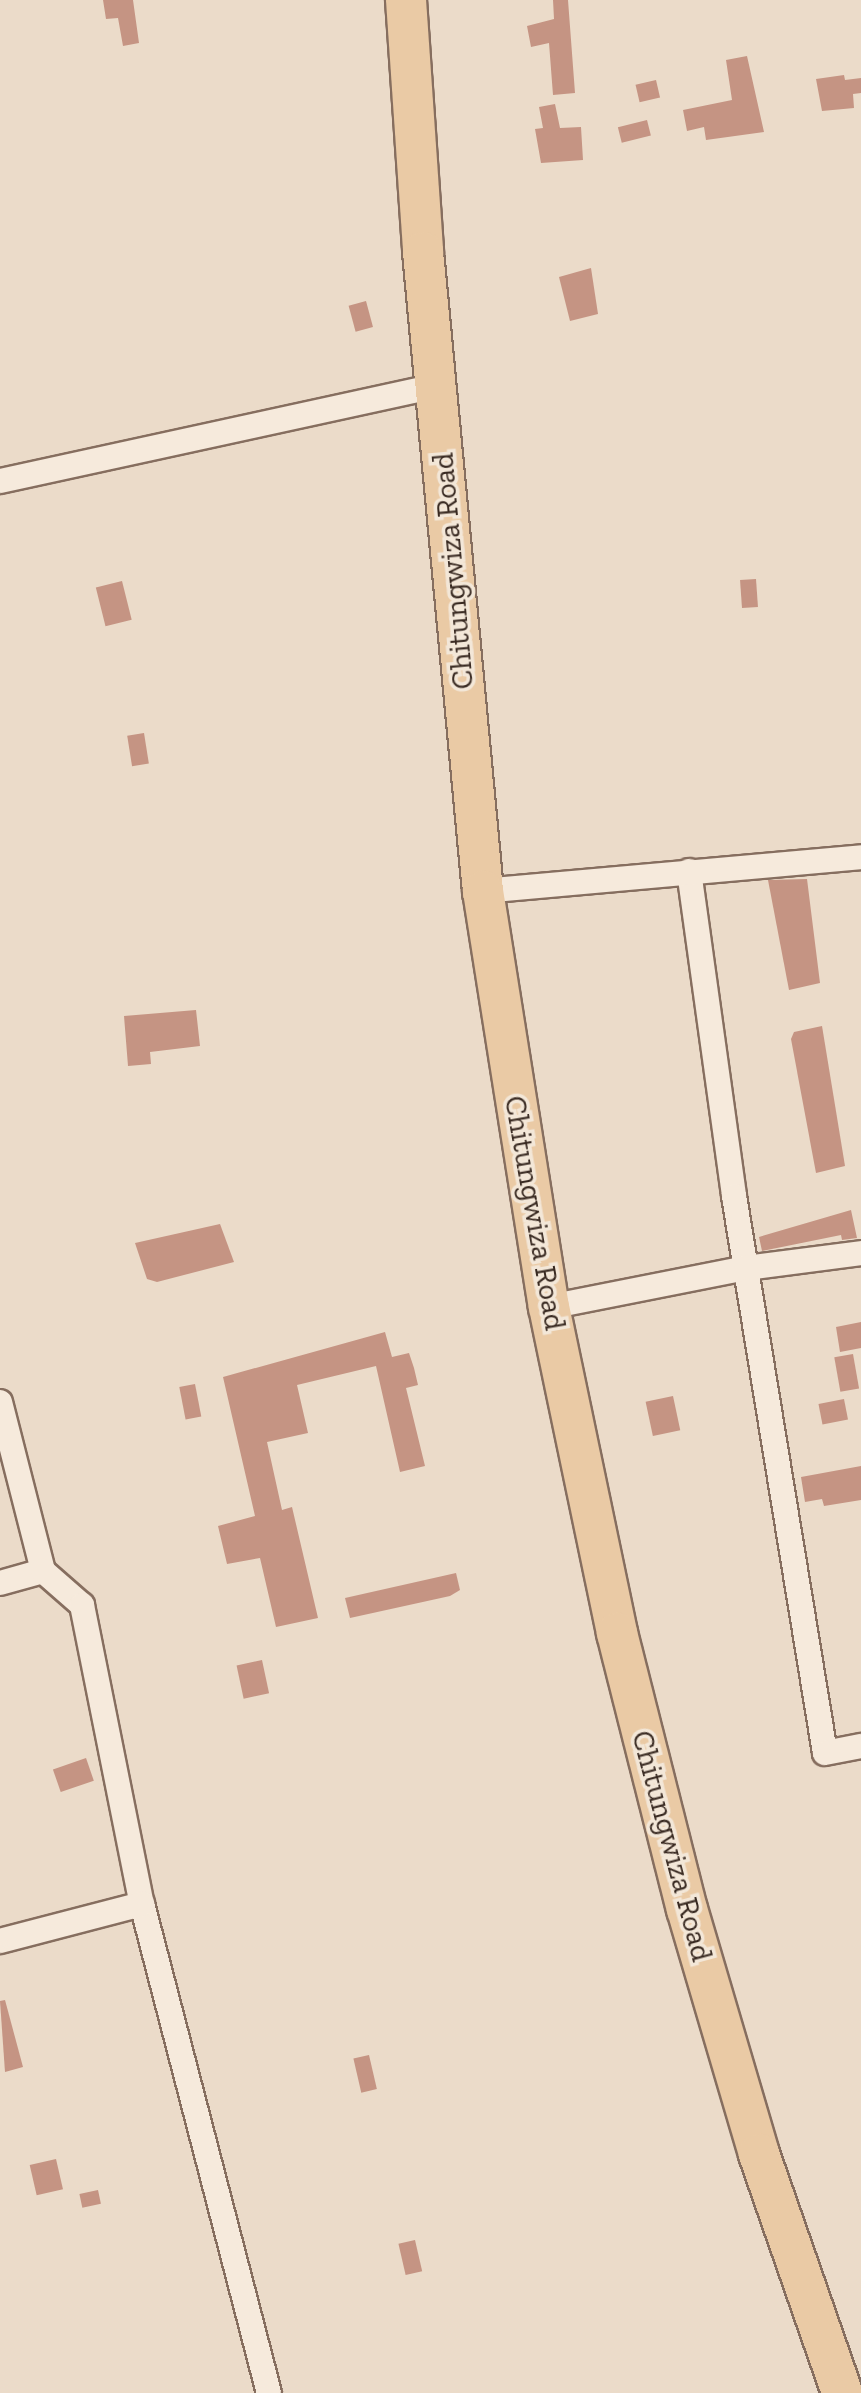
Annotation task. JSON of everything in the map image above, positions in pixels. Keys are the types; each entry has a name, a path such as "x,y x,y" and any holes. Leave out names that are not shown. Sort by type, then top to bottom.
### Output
{"main road":[{"name":"Chitungwiza Road","path":"406,0 436,386 483,891 549,1307 617,1633 687,1909 759,2154 842,2393"}],"street":[{"path":"0,481 436,386"},
{"path":"483,891 861,857"},
{"path":"689,871 746,1268 825,1753 861,1746"},
{"path":"549,1307 746,1268 861,1253"},
{"path":"0,1402 43,1571 82,1605 142,1904 269,2393"},
{"path":"0,1583 43,1571"},
{"path":"0,1941 142,1904"}],"building":[{"path":"103,0 133,0 139,43 123,46 118,18 106,19"},
{"path":"553,0 568,0 575,93 553,95 549,43 531,47 527,26 554,19"},
{"path":"747,56 764,132 706,140 704,127 687,131 683,110 732,100 726,60"},
{"path":"844,75 845,80 861,78 861,93 853,94 854,108 822,111 816,79"},
{"path":"656,80 660,98 640,102 636,85"},
{"path":"555,104 560,128 581,127 583,160 541,163 535,129 543,128 539,107"},
{"path":"647,120 651,136 622,143 618,127"},
{"path":"591,268 598,314 570,321 559,277"},
{"path":"366,301 373,327 356,332 349,306"},
{"path":"756,579 758,607 742,608 740,580"},
{"path":"122,581 132,620 105,626 96,588"},
{"path":"144,733 149,764 132,766 127,736"},
{"path":"807,879 820,983 789,990 768,880"},
{"path":"196,1010 200,1046 150,1052 151,1064 128,1066 124,1016"},
{"path":"822,1026 845,1166 816,1173 791,1039 794,1032"},
{"path":"851,1210 857,1238 842,1240 841,1235 762,1251 759,1237"},
{"path":"220,1224 234,1262 157,1282 147,1279 135,1243"},
{"path":"861,1322 861,1348 840,1352 836,1327"},
{"path":"385,1332 392,1357 409,1353 414,1368 418,1385 406,1388 425,1466 400,1472 376,1366 297,1385 308,1433 267,1442 282,1510 292,1507 318,1618 276,1627 260,1558 227,1564 218,1526 255,1516 223,1377"},
{"path":"853,1354 859,1388 840,1392 834,1357"},
{"path":"195,1384 201,1416 186,1419 179,1387"},
{"path":"673,1396 680,1430 653,1436 646,1402"},
{"path":"844,1399 848,1420 822,1425 818,1404"},
{"path":"861,1466 861,1500 824,1506 822,1499 805,1502 801,1477"},
{"path":"456,1573 460,1590 450,1596 350,1618 345,1598"},
{"path":"262,1660 269,1693 244,1699 237,1665"},
{"path":"86,1758 94,1781 61,1792 53,1769"},
{"path":"5,2000 23,2067 5,2072 0,2001"},
{"path":"369,2055 377,2089 361,2093 353,2059"},
{"path":"56,2159 63,2189 37,2195 30,2165"},
{"path":"98,2190 101,2204 82,2208 79,2194"},
{"path":"415,2240 422,2271 406,2275 398,2244"}]}
